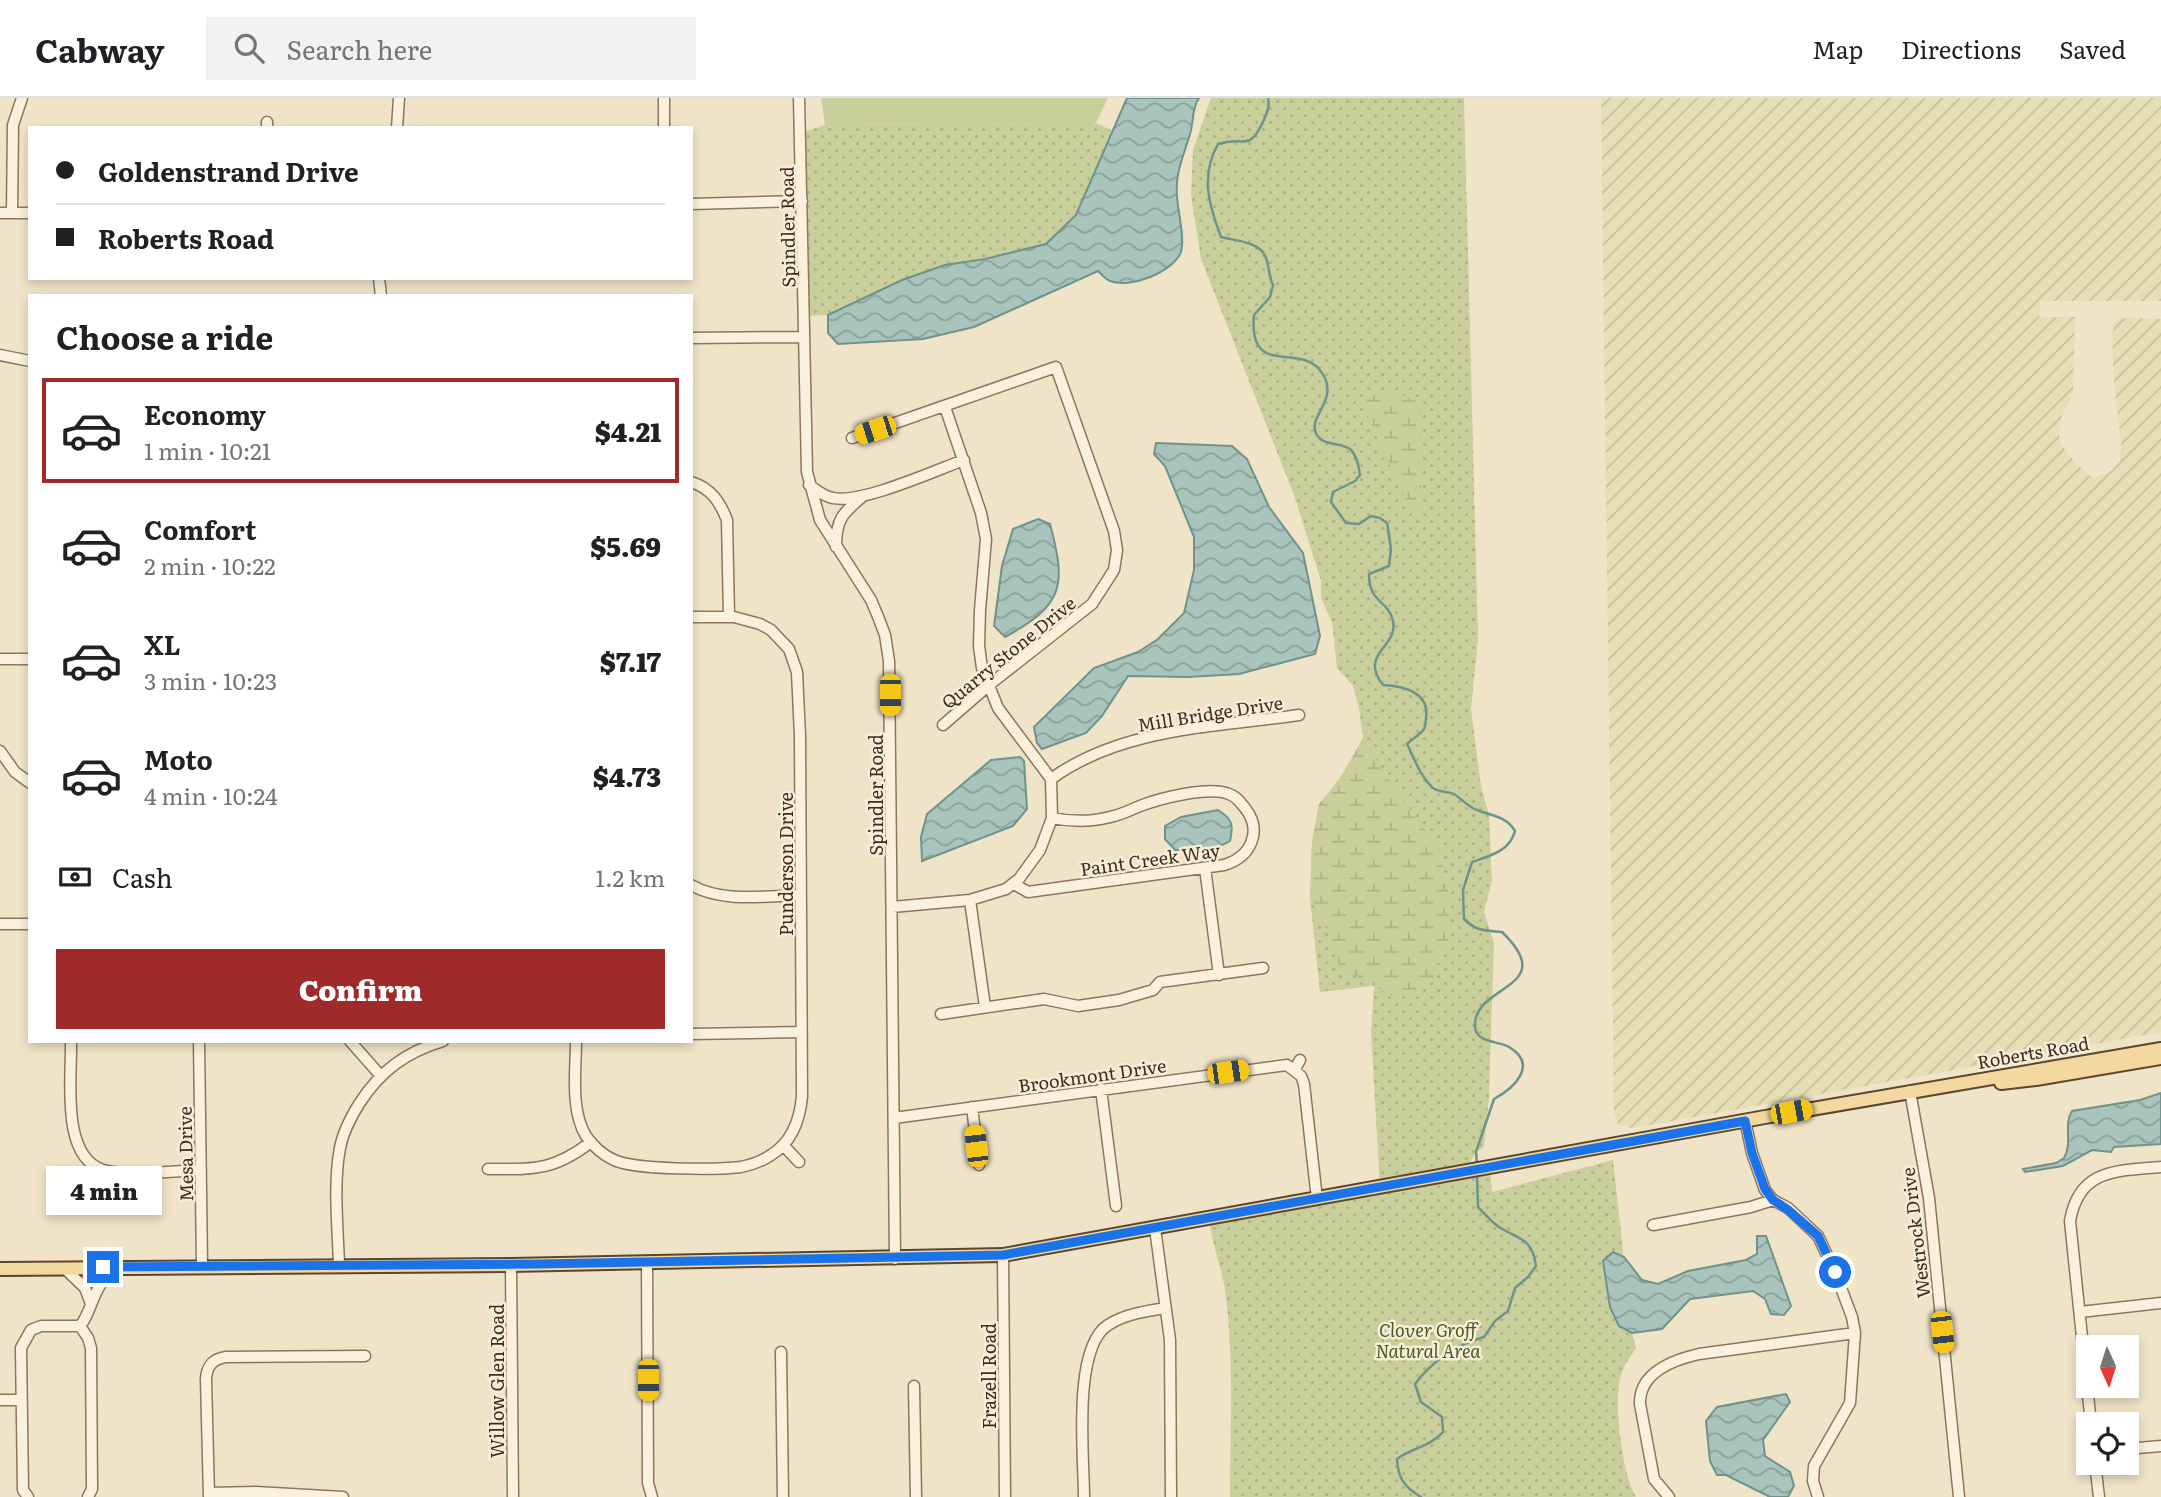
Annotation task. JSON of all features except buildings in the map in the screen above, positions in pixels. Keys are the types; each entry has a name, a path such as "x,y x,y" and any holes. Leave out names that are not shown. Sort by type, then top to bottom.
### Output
{"main road":[{"name":"Roberts Road","path":"0,1269 511,1265 1003,1255 1910,1091 2161,1049"},
{"name":"Roberts Road","path":"1910,1091 2036,1079 2161,1058"}],"street":[{"path":"12,213 13,125 22,98"},
{"path":"397,126 398,98"},
{"path":"664,98 664,126"},
{"name":"Spindler Road","path":"799,98 806,460 809,485 820,520 871,600 885,635 887,649 890,695 895,1259"},
{"path":"693,204 802,201"},
{"path":"0,213 28,213"},
{"path":"693,338 804,337"},
{"path":"0,355 28,361"},
{"name":"Quarry Stone Drive","path":"943,725 1092,604 1114,570 1117,550 1114,531 1056,367 945,407"},
{"path":"852,438 945,407 981,514 986,539 979,646 982,668 998,708 1051,779 1052,818 1041,850 1014,884 997,894 971,900 892,907"},
{"path":"809,485 835,499 863,495 964,460"},
{"path":"693,482 700,484 713,494 722,505 727,520 729,617"},
{"path":"836,547 836,527 840,518 863,495"},
{"name":"Punderson Drive","path":"693,617 747,619 771,630 789,649 797,672 800,736 801,1110 798,1123 783,1145"},
{"path":"0,659 28,659"},
{"name":"Mill Bridge Drive","path":"1051,779 1063,770 1104,750 1150,736 1298,715"},
{"path":"0,751 15,772 28,782"},
{"name":"Paint Creek Way","path":"1014,884 1028,892 1224,865 1241,857 1250,847 1254,834 1254,823 1238,799 1228,793 1215,791 1196,792 1142,805 1111,817 1082,821 1052,818"},
{"path":"1205,868 1219,975"},
{"path":"693,886 710,894 727,896 801,895"},
{"path":"971,900 985,1007"},
{"path":"0,924 28,924"},
{"path":"941,1014 1044,999 1078,1006 1119,1000 1153,990 1160,982 1263,968"},
{"path":"693,1034 802,1032"},
{"path":"71,1043 72,1126 76,1145 88,1161 102,1170 119,1172 201,1170"},
{"name":"Mesa Drive","path":"199,1043 202,1266"},
{"path":"352,1043 380,1075"},
{"path":"339,1266 340,1148 349,1121 380,1075 410,1054 438,1043"},
{"path":"576,1043 576,1102 580,1123 591,1142 614,1160 644,1167 742,1167 773,1154 783,1145 799,1161"},
{"name":"Brookmont Drive","path":"894,1118 1298,1064 1304,1084 1317,1199"},
{"path":"1101,1089 1116,1206"},
{"name":"Westrock Drive","path":"1910,1091 1929,1198 1959,1497"},
{"path":"972,1107 979,1165"},
{"path":"1745,1121 1752,1153 1765,1189 1773,1200 1818,1236 1852,1317 1855,1333 1850,1403 1814,1466 1812,1481 1818,1497"},
{"path":"488,1169 532,1168 556,1164 591,1142"},
{"path":"2090,1412 2070,1221 2072,1208 2087,1185 2104,1174 2161,1167"},
{"path":"1653,1225 1751,1207 1773,1200"},
{"path":"1155,1228 1170,1340 1171,1497"},
{"name":"Frazell Road","path":"1003,1255 1005,1497"},
{"path":"648,1263 649,1483 652,1497"},
{"name":"Willow Glen Road","path":"511,1265 513,1497"},
{"path":"63,1267 85,1288 91,1304"},
{"path":"27,1497 23,1490 21,1400 21,1348 25,1337 31,1330 41,1326 80,1326 105,1279 123,1267"},
{"path":"2080,1312 2161,1303"},
{"path":"1084,1497 1083,1383 1090,1350 1107,1325 1139,1313 1165,1308"},
{"path":"80,1326 91,1348 92,1489 88,1497"},
{"path":"1669,1497 1654,1479 1640,1404 1646,1383 1655,1372 1676,1359 1699,1354 1855,1333"},
{"path":"781,1352 783,1497"},
{"path":"343,1497 256,1492 209,1495 206,1370 218,1358 226,1357 365,1356"},
{"path":"914,1386 916,1497"},
{"path":"0,1400 21,1400"},
{"path":"2139,1448 2161,1446"},
{"path":"2096,1475 2099,1497"}],"shaded area":[{"path":"1601,98 2161,98 2161,301 2041,301 2039,317 2075,317 2073,387 2071,401 2060,421 2059,439 2066,452 2079,466 2090,476 2096,477 2111,471 2120,461 2121,442 2114,386 2112,334 2115,322 2121,318 2161,319 2161,1032 1657,1124 1632,1128 1618,1124 1614,1115"}],"green space":[{"path":"821,98 1108,98 1096,123 825,125"},
{"name":"Clover Groff Natural Area","path":"1211,98 1464,98 1478,639 1471,709 1481,786 1489,815 1492,881 1484,912 1494,943 1489,1098 1484,1147 1476,1152 1464,1172 1490,1168 1492,1192 1613,1160 1632,1333 1636,1348 1626,1363 1619,1383 1618,1416 1627,1472 1636,1497 1230,1497 1231,1372 1228,1322 1225,1287 1209,1218 1380,1187 1371,1032 1374,986 1320,992 1310,898 1312,842 1319,804 1337,785 1363,738 1359,709 1353,686 1337,668 1332,622 1321,598 1321,581 1294,495 1201,259 1191,195 1193,150"},
{"path":"1096,123 1113,131 1076,215 1046,244 985,259 945,265 902,280 828,315 804,316 800,133 825,125"},
{"path":"1394,392 1416,401 1422,418 1419,456 1423,504 1415,520 1361,401 1374,395"},
{"path":"1363,738 1384,773 1440,851 1448,892 1449,938 1436,977 1416,995 1390,995 1339,966 1336,949 1310,898 1312,842 1319,804 1342,775"}],"water":[{"path":"1127,98 1199,98 1177,180 1182,232 1181,252 1169,266 1150,277 1128,283 1110,281 1098,271 974,327 923,339 838,344 828,333 828,315 902,280 945,265 985,259 1046,244 1076,215"},
{"path":"1156,443 1232,446 1247,459 1269,507 1303,553 1320,636 1315,654 1239,674 1128,676 1102,716 1086,733 1042,749 1037,743 1034,727 1094,668 1138,652 1158,639 1184,613 1194,570 1194,537 1165,466 1154,454"},
{"path":"1038,519 1050,524 1058,564 1056,592 1039,615 1005,637 994,626 1002,566 1013,529"},
{"path":"1020,757 1024,761 1027,809 1013,826 922,861 921,837 927,814 991,760"},
{"path":"1218,810 1231,822 1230,841 1223,845 1210,849 1175,850 1165,839 1165,826 1181,817"},
{"path":"2161,1093 2161,1144 2114,1147 2111,1152 2092,1150 2063,1166 2025,1172 2023,1169 2056,1163 2064,1158 2068,1146 2069,1116 2072,1111 2140,1100"},
{"path":"1757,1236 1766,1236 1791,1306 1784,1315 1771,1314 1765,1299 1753,1291 1690,1299 1662,1329 1632,1333 1619,1326 1610,1307 1603,1261 1613,1252 1624,1257 1642,1280 1658,1284 1688,1271 1746,1260 1757,1254"},
{"path":"1786,1394 1790,1402 1763,1440 1765,1456 1790,1472 1794,1486 1788,1497 1770,1497 1726,1475 1717,1475 1710,1461 1706,1421 1717,1407"}],"waterway":[{"path":"1268,98 1267,112 1254,137 1245,141 1218,144 1212,156 1208,190 1221,237 1253,245 1263,252 1266,258 1273,285 1270,297 1254,315 1254,334 1259,346 1266,353 1310,362 1319,369 1325,379 1327,396 1315,424 1317,436 1326,442 1351,450 1360,475 1355,481 1333,492 1331,502 1346,523 1359,524 1371,516 1387,523 1391,549 1389,566 1369,574 1372,591 1391,614 1393,621 1390,637 1377,658 1376,674 1383,685 1414,692 1424,702 1424,728 1407,744 1415,761 1433,788 1454,794 1474,809 1503,819 1515,831 1504,848 1472,862 1463,890 1464,919 1477,928 1502,932 1518,951 1522,965 1519,976 1478,1012 1475,1026 1479,1036 1509,1047 1518,1054 1523,1068 1509,1089 1494,1099 1476,1152 1477,1164"},
{"path":"1421,1497 1403,1481 1397,1459 1433,1441 1443,1432 1442,1417 1421,1402 1415,1384 1446,1354 1484,1337 1495,1321 1508,1311 1515,1288 1536,1266 1528,1244 1496,1225 1478,1207 1477,1174"}],"route":[{"path":"103,1267 539,1264 1003,1255 1745,1121 1752,1153 1765,1189 1773,1200 1818,1236 1835,1272"}]}
